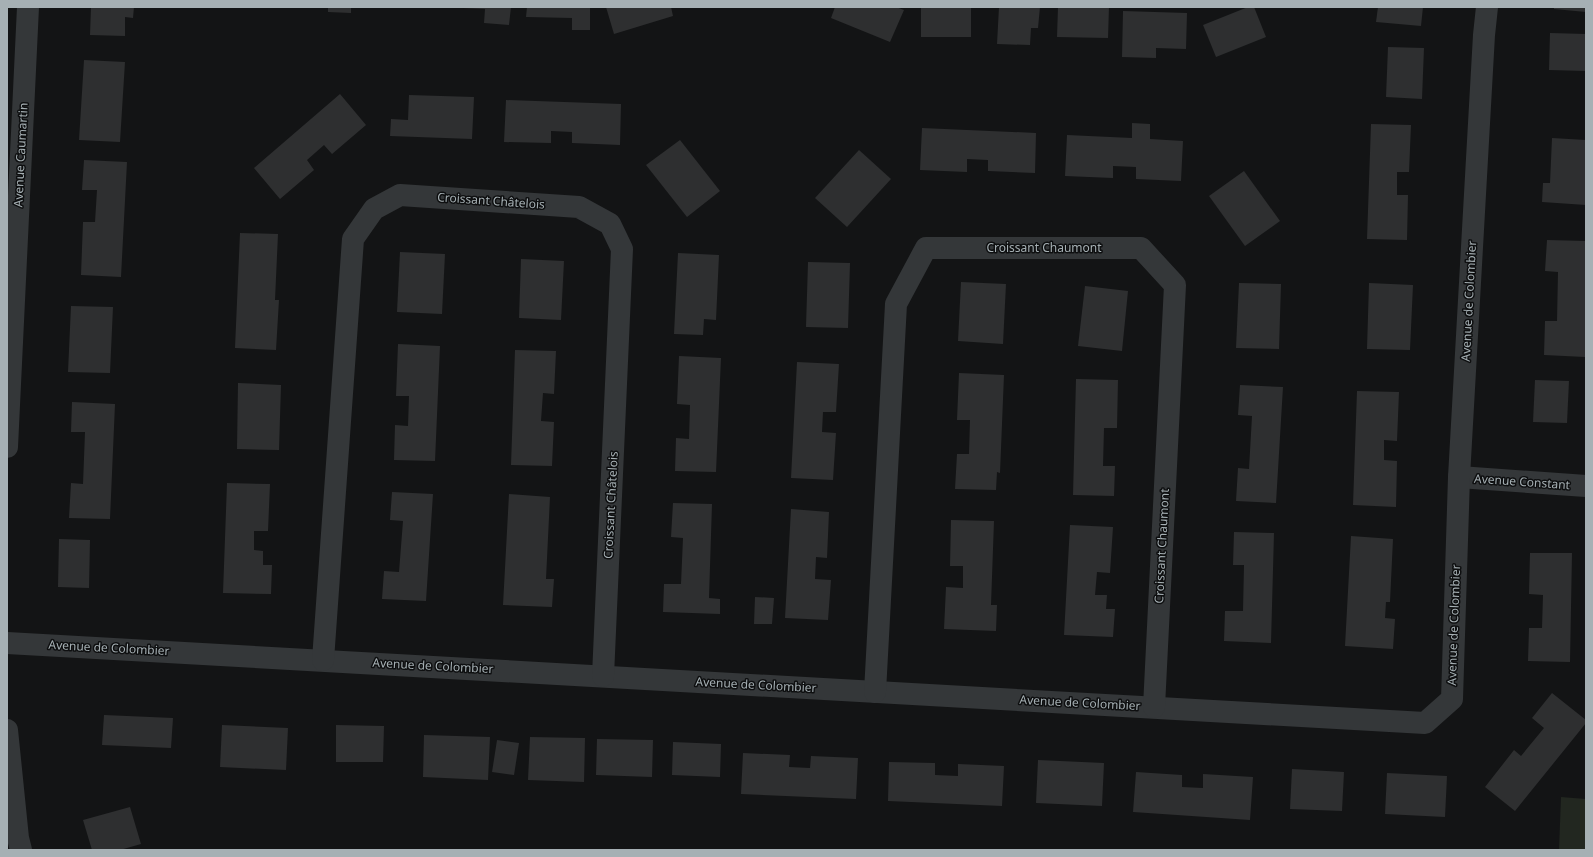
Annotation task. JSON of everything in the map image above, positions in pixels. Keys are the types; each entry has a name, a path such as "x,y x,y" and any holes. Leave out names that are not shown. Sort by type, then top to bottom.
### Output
{"street":[{"name":"Avenue Caumartin","path":"7,447 13,179 28,7"},
{"name":"Avenue de Colombier","path":"7,643 1425,723 1452,699 1459,477 1483,43 1487,7"},
{"name":"Croissant Châtelois","path":"323,660 353,240 374,209 400,194 579,207 610,224 622,249 604,676"},
{"name":"Croissant Chaumont","path":"875,692 896,304 926,248 1141,248 1175,285 1154,707"},
{"name":"Avenue Constant","path":"1459,477 1586,486"},
{"path":"7,730 18,838 21,850"}],"shaded area":[{"path":"1561,797 1586,799 1586,850 1559,850"}],"building":[{"path":"91,7 134,7 133,18 125,17 125,36 90,35"},
{"path":"328,7 351,7 351,13 328,12"},
{"path":"463,7 511,7 509,25 484,23 485,9"},
{"path":"527,7 590,7 590,30 572,30 572,18 526,17"},
{"path":"606,7 671,7 673,16 614,34"},
{"path":"835,7 896,7 904,10 890,42 831,18"},
{"path":"921,7 971,7 971,37 921,37"},
{"path":"999,7 1040,7 1038,28 1031,28 1030,45 997,44"},
{"path":"1058,7 1109,7 1108,38 1057,37"},
{"path":"1248,7 1254,7 1266,37 1216,57 1203,25"},
{"path":"1378,7 1423,7 1421,26 1376,22"},
{"path":"1554,7 1586,7 1586,12 1554,9"},
{"path":"1123,11 1187,13 1186,49 1156,48 1156,58 1122,57"},
{"path":"1550,33 1586,34 1586,71 1549,70"},
{"path":"1388,47 1424,48 1422,99 1386,97"},
{"path":"84,60 125,62 120,142 79,140"},
{"path":"340,94 366,125 332,154 324,145 307,160 314,170 280,199 254,168"},
{"path":"409,95 474,97 472,139 390,136 391,119 408,120"},
{"path":"506,100 621,104 620,145 572,143 572,132 551,131 551,143 504,142"},
{"path":"1132,123 1150,124 1150,139 1183,141 1181,181 1136,179 1136,167 1113,166 1113,178 1065,176 1067,135 1132,138"},
{"path":"1371,124 1411,125 1409,172 1397,172 1397,195 1408,195 1407,240 1367,239"},
{"path":"922,128 1036,133 1035,173 988,171 988,160 967,159 967,172 920,170"},
{"path":"1552,138 1586,140 1586,205 1542,202 1543,183 1550,183"},
{"path":"680,140 720,191 687,217 646,165"},
{"path":"859,150 891,179 847,227 815,198"},
{"path":"84,160 127,162 121,277 81,275 83,222 95,222 97,190 82,190"},
{"path":"1244,171 1280,221 1245,246 1209,196"},
{"path":"240,233 278,234 275,300 279,300 276,350 235,348"},
{"path":"1547,240 1586,241 1585,357 1544,355 1545,321 1557,321 1558,272 1545,271"},
{"path":"400,252 445,254 442,314 397,312"},
{"path":"678,253 719,255 716,320 704,319 703,335 674,334"},
{"path":"521,259 564,261 561,320 519,318"},
{"path":"808,262 850,263 848,328 806,327"},
{"path":"961,282 1006,284 1003,344 958,341"},
{"path":"1239,283 1281,284 1279,349 1236,348"},
{"path":"1369,283 1413,285 1410,350 1367,349"},
{"path":"1085,286 1128,291 1122,351 1078,346"},
{"path":"71,306 113,307 110,373 68,372"},
{"path":"398,344 440,346 435,461 394,460 395,425 408,426 409,396 396,396"},
{"path":"515,350 556,351 554,394 543,393 541,421 554,422 552,466 511,465"},
{"path":"679,356 721,358 716,472 675,471 676,438 689,439 690,405 677,404"},
{"path":"797,362 839,364 836,412 823,412 822,432 836,433 833,480 791,478"},
{"path":"959,373 1004,375 1000,473 997,472 996,490 955,489 957,454 969,454 970,420 957,420"},
{"path":"1076,379 1118,380 1117,428 1104,428 1103,466 1115,466 1114,496 1073,495"},
{"path":"1535,380 1569,381 1567,423 1533,422"},
{"path":"238,383 281,385 279,450 237,449"},
{"path":"1240,385 1283,387 1276,503 1236,501 1238,468 1249,469 1252,416 1238,415"},
{"path":"1357,391 1399,392 1397,441 1384,440 1384,460 1397,461 1396,507 1353,505"},
{"path":"72,402 115,404 110,519 69,518 71,483 83,484 85,432 71,432"},
{"path":"227,483 270,484 268,531 254,531 254,550 263,551 263,565 272,565 271,594 223,593"},
{"path":"392,492 433,494 426,601 382,599 384,571 399,572 403,521 390,520"},
{"path":"509,494 550,497 546,579 554,579 552,607 503,605"},
{"path":"673,503 712,504 709,598 720,599 720,614 663,612 664,584 681,584 683,538 671,537"},
{"path":"791,509 829,512 827,558 816,557 815,579 831,580 828,620 785,618"},
{"path":"951,520 994,521 991,605 997,605 996,631 944,629 946,587 963,588 963,566 950,566"},
{"path":"1070,525 1113,527 1110,573 1097,572 1095,595 1107,595 1106,609 1115,609 1113,637 1064,635"},
{"path":"1234,532 1274,533 1271,643 1224,641 1225,611 1243,611 1244,565 1233,565"},
{"path":"1351,536 1393,539 1390,602 1386,602 1385,618 1395,619 1393,649 1345,646"},
{"path":"59,539 90,540 89,588 58,587"},
{"path":"1530,553 1572,553 1570,662 1528,661 1529,628 1542,628 1543,595 1529,594"},
{"path":"755,597 774,598 772,624 754,624"},
{"path":"1552,693 1586,720 1586,723 1515,811 1485,787 1514,750 1521,756 1544,728 1532,718"},
{"path":"104,715 173,718 171,748 102,745"},
{"path":"222,725 288,728 286,770 220,767"},
{"path":"336,725 384,726 383,762 336,762"},
{"path":"424,735 490,737 488,780 423,777"},
{"path":"530,737 585,738 584,782 528,780"},
{"path":"597,739 653,740 652,777 596,775"},
{"path":"497,740 519,743 514,775 492,772"},
{"path":"673,742 721,744 720,777 672,775"},
{"path":"743,753 790,755 789,767 810,768 811,756 858,758 856,799 741,794"},
{"path":"1038,760 1104,763 1102,806 1036,803"},
{"path":"889,762 935,763 935,775 958,776 958,764 1004,766 1002,806 888,801"},
{"path":"1292,769 1344,772 1342,811 1290,809"},
{"path":"1136,772 1182,775 1182,787 1203,788 1203,774 1253,777 1250,820 1133,812"},
{"path":"1387,773 1447,776 1445,817 1385,814"},
{"path":"130,807 141,844 120,850 92,850 83,820"}]}
